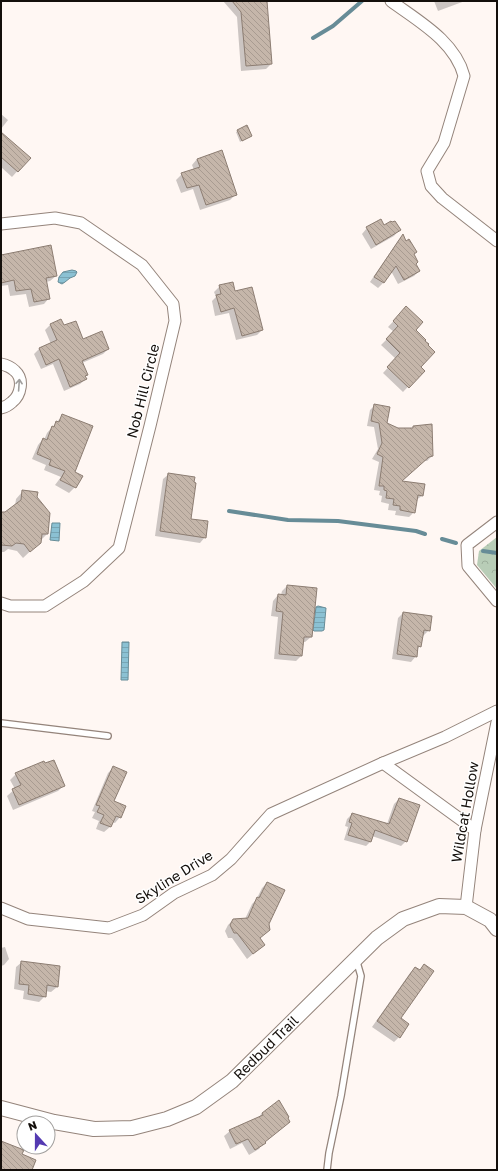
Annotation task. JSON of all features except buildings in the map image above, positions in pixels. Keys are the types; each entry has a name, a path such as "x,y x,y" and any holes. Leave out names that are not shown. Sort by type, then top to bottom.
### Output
{"street":[{"path":"391,1 438,36 454,54 461,66 464,76 444,143 427,171 431,186 442,198 497,241"},
{"name":"Nob Hill Circle","path":"1,224 55,218 81,224 142,265 173,304 175,321 119,548 84,581 45,606 10,606 1,603"},
{"path":"1,364 9,366 16,371 20,378 20,387 18,396 12,403 1,408"},
{"path":"497,522 467,545 468,566 497,600"},
{"name":"Skyline Drive","path":"1,908 28,919 109,928 143,915 174,894 212,875 231,859 271,814 383,763 445,737 497,711"},
{"name":"Wildcat Hollow","path":"466,907 475,830 497,722"},
{"path":"383,763 475,830"},
{"name":"Redbud Trail","path":"1,1108 54,1122 94,1129 132,1128 167,1119 196,1107 232,1081 377,938 403,919 439,906 466,907 490,920 497,929"}],"lane":[{"path":"1,723 108,736"},
{"path":"327,1170 361,976 356,959"}],"green space":[{"path":"497,537 497,589 477,565 479,551"}],"water":[{"path":"72,270 77,272 75,276 62,284 58,282 59,277 63,272"},
{"path":"52,523 60,523 59,541 50,540"},
{"path":"316,607 326,608 324,630 314,631"},
{"path":"122,642 129,642 128,680 121,680"}],"waterway":[{"path":"313,38 333,26 362,1"},
{"path":"229,511 288,520 338,521 416,531 425,534"},
{"path":"442,539 456,543"},
{"path":"483,551 497,553"}]}
